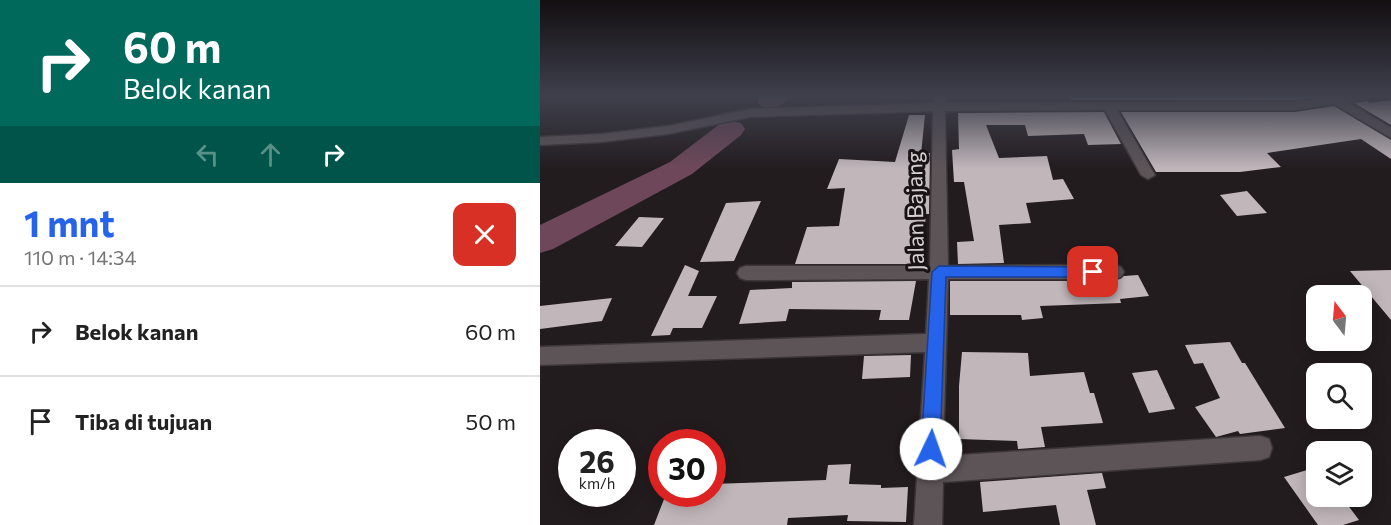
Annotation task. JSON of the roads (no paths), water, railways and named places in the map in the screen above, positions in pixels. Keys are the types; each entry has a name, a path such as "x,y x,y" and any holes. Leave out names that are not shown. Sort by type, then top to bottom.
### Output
{"street":[{"path":"540,141 601,138 668,130 711,120"},
{"name":"Jalan Bajang","path":"928,525 939,272 937,120"},
{"path":"1117,120 1148,175"},
{"path":"1369,120 1391,134"},
{"path":"746,273 1114,272"},
{"path":"540,356 935,343"},
{"path":"930,470 1260,448"}],"waterway":[{"path":"540,240 681,168 731,129"}]}
